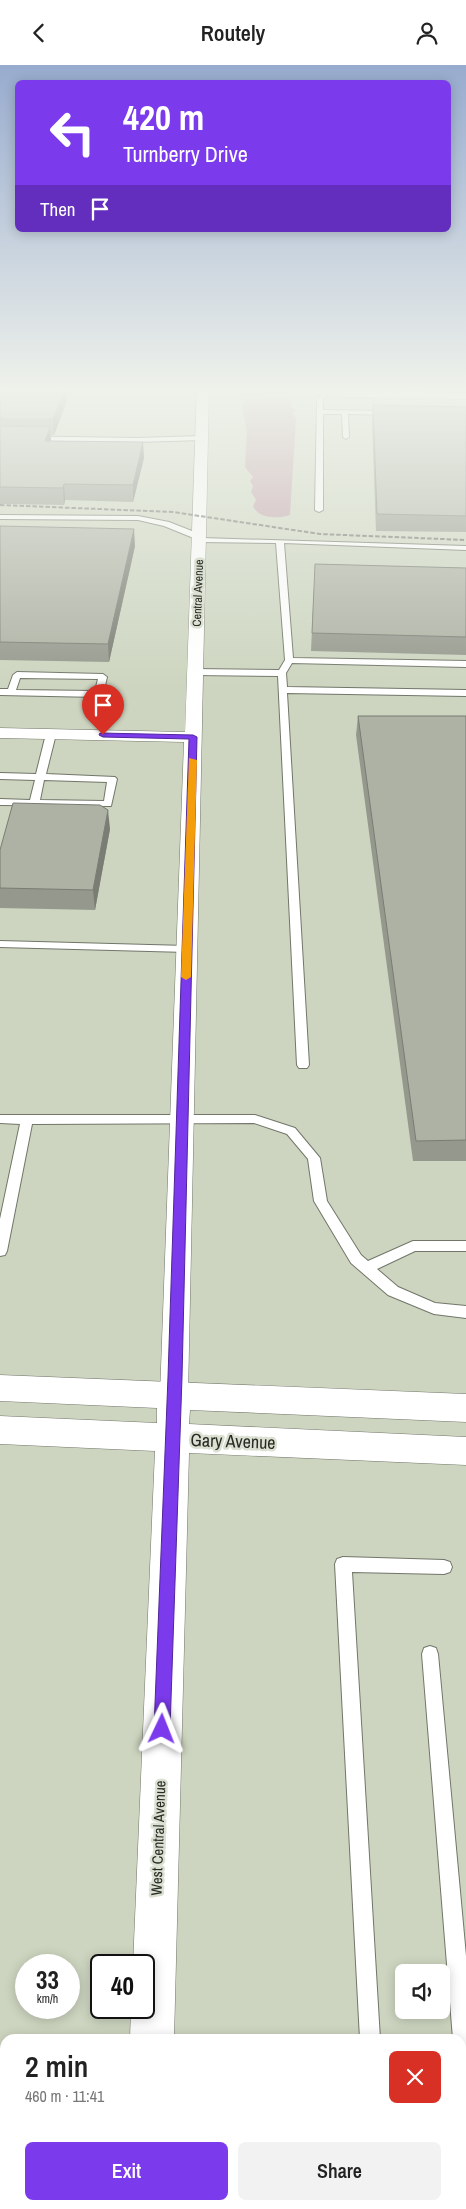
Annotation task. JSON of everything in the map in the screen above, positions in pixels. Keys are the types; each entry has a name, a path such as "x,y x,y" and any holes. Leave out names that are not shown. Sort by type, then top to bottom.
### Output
{"main road":[{"path":"0,1388 466,1408"},
{"name":"West Central Avenue","path":"152,2034 174,1395"},
{"name":"Gary Avenue","path":"0,1430 466,1451"}],"street":[{"name":"Central Avenue","path":"193,737 200,489"},
{"path":"0,733 193,737"},
{"name":"West Central Avenue","path":"174,1395 193,737"}],"lane":[{"path":"319,489 319,509"},
{"path":"0,517 124,518 153,521 199,539 466,548"},
{"path":"66,526 69,517"},
{"path":"121,527 124,518"},
{"path":"280,541 289,661 282,673 282,690 303,1065"},
{"path":"289,661 466,665"},
{"path":"195,672 282,673"},
{"path":"0,692 99,694 103,677 17,675 11,692"},
{"path":"282,690 466,693"},
{"path":"34,803 51,734"},
{"path":"0,777 112,779 108,804 0,802"},
{"path":"0,944 187,949"},
{"path":"0,1119 255,1119 291,1131 314,1158 321,1201 356,1259 393,1291 434,1308 466,1312"},
{"path":"0,1251 27,1120"},
{"path":"366,1268 413,1246 466,1246"},
{"path":"370,2034 343,1564 444,1567"},
{"path":"430,1654 463,2034"}],"shaded area":[{"path":"0,489 466,489 466,2034 0,2034"},
{"path":"252,489 292,489 290,515 280,517 264,516 253,506 256,500 251,492"}],"building":[{"path":"376,489 466,489 466,516 377,514"},
{"path":"0,526 134,529 108,644 0,642"},
{"path":"315,564 466,568 466,637 312,633"},
{"path":"358,716 466,716 466,1140 416,1141"},
{"path":"13,803 100,805 108,810 93,890 0,888 0,850"}],"railway":[{"path":"0,505 173,512 320,534 466,540"}],"slow traffic":[{"path":"186,977 192,760"}],"route":[{"path":"103,735 193,737 175,1377 162,1729"}]}
